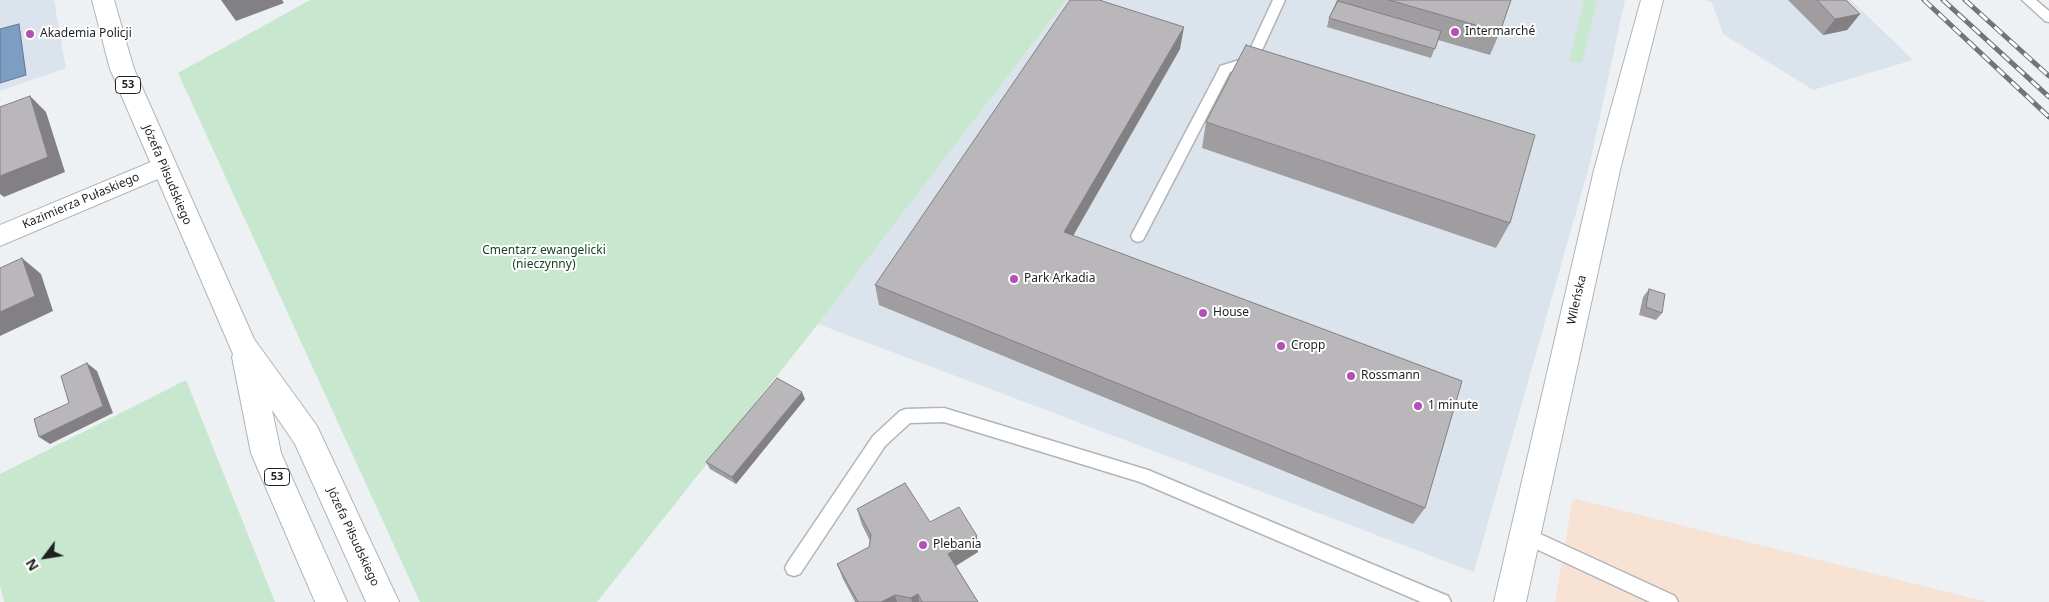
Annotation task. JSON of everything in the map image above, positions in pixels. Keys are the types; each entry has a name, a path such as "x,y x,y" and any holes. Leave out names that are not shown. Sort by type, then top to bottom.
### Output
{"main road":[{"name":"Józefa Piłsudskiego","path":"103,0 122,69 243,346 306,435 383,602"},
{"name":"Wileńska","path":"1510,602 1607,170 1652,0"},
{"name":"Kazimierza Pułaskiego","path":"0,236 163,166"},
{"name":"Józefa Piłsudskiego","path":"243,346 266,453 331,602"}],"lane":[{"path":"1138,236 1224,69 1251,61 1279,0"},
{"path":"2028,0 2049,18"},
{"path":"794,568 879,442 906,416 944,415 1142,476 1442,602"},
{"path":"1525,535 1669,602"}],"shaded area":[{"name":"Akademia Policji","path":"0,0 54,0 66,68 0,91"},
{"path":"1066,0 1625,0 1590,163 1474,572 818,324"},
{"path":"1705,0 1851,0 1913,60 1813,90 1723,34 1712,3"},
{"path":"1573,498 1987,602 1555,602"}],"green space":[{"name":"Cmentarz ewangelicki (nieczynny)","path":"310,0 1066,0 818,324 597,602 420,602 178,73"},
{"path":"1584,0 1597,0 1582,63 1569,61"},
{"path":"186,380 275,602 4,602 0,585 0,474"}],"water":[{"path":"19,24 26,75 0,83 0,29"}],"building":[{"name":"Park Arkadia","path":"1070,0 1099,0 1184,27 1064,232 1462,381 1425,508 875,285"},
{"path":"1389,0 1511,0 1500,32"},
{"path":"1817,0 1846,0 1860,14 1835,19"},
{"path":"1338,1 1441,31 1435,49 1329,18"},
{"path":"1246,45 1535,135 1510,223 1206,122"},
{"path":"30,96 48,157 0,176 0,107"},
{"path":"22,258 35,296 0,312 0,268"},
{"path":"1649,289 1665,294 1662,313 1646,307"},
{"path":"87,363 103,406 39,437 34,419 69,403 61,376"},
{"path":"777,378 802,392 732,477 706,462"},
{"name":"Plebania","path":"905,483 930,522 959,507 977,536 948,554 978,602 922,602 918,594 911,598 895,595 881,602 858,602 837,564 869,547 871,535 857,509"}],"railway":[{"path":"1924,0 2049,117"},
{"path":"1943,0 2049,97"},
{"path":"1965,0 2049,76"}],"place":[{"name":"Intermarché","path":"1455,32"},
{"name":"Akademia Policji","path":"30,34"},
{"name":"Park Arkadia","path":"1014,279"},
{"name":"House","path":"1203,313"},
{"name":"Cropp","path":"1281,346"},
{"name":"Rossmann","path":"1351,376"},
{"name":"1 minute","path":"1418,406"},
{"name":"Plebania","path":"923,545"}]}
